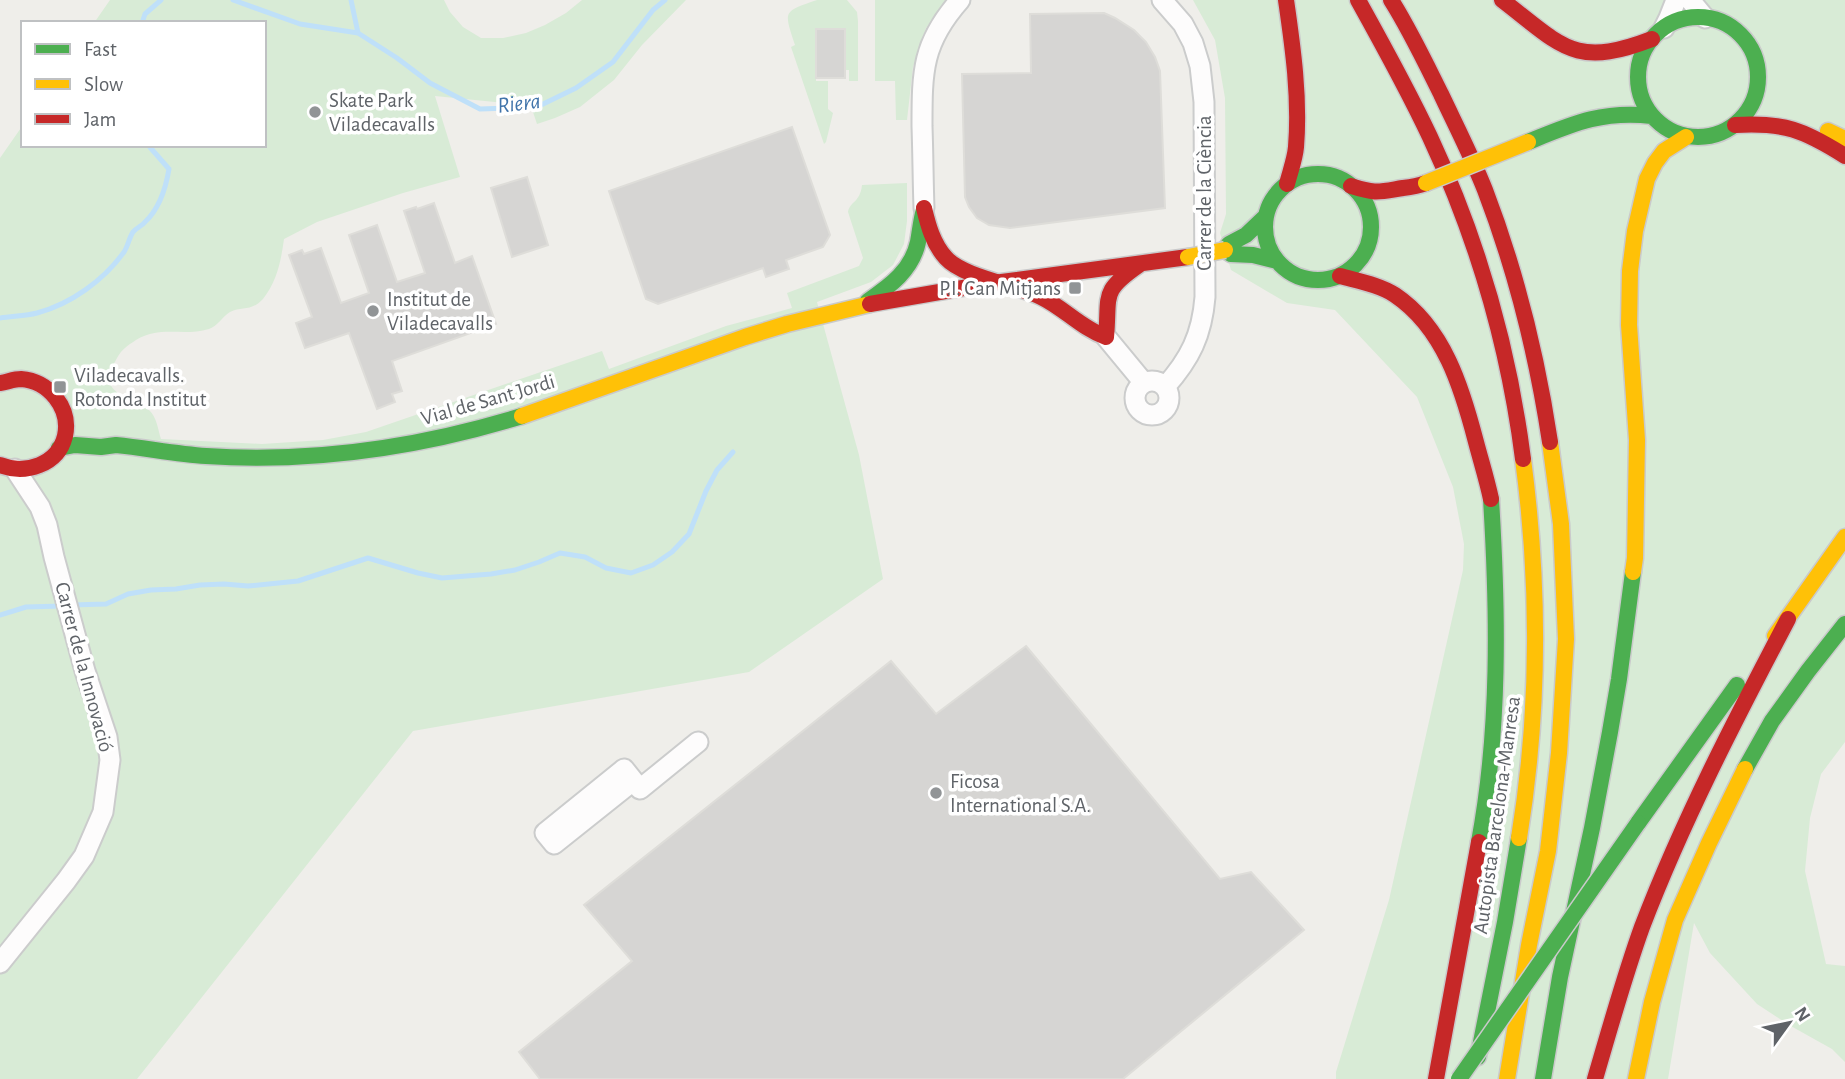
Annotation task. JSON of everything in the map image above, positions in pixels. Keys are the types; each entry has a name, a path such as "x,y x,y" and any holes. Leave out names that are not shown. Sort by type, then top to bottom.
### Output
{"main road":[{"path":"1286,0 1294,54 1296,94 1296,149 1287,184"},
{"name":"Autopista Barcelona-Manresa","path":"1358,0 1384,43 1421,115 1474,244 1507,364 1524,447 1534,541 1536,618 1531,747 1502,941 1474,1079"},
{"path":"1391,0 1448,106 1485,190 1514,279 1536,359 1561,524 1566,639 1559,753 1548,851 1507,1079"},
{"path":"1503,0 1555,40 1576,51 1614,51 1658,33 1683,19 1705,18 1727,25 1745,40 1756,61 1758,85 1750,107 1735,125 1712,136 1696,138 1670,131 1652,116 1641,96 1638,74 1642,55 1658,33"},
{"path":"1351,186 1368,209 1371,230 1364,254 1354,267 1331,279 1311,280 1292,274 1277,261 1268,244 1265,226 1266,216 1274,198 1287,184 1304,176 1323,175 1369,192 1388,192 1421,185 1576,122 1606,104 1638,74"},
{"path":"1758,85 1773,102"},
{"path":"1576,122 1624,112 1652,116"},
{"path":"1804,117 1845,139"},
{"path":"1735,125 1784,125 1813,136 1845,156"},
{"path":"1828,131 1845,146"},
{"path":"1543,1079 1560,977 1610,732 1635,558 1637,440 1629,311 1635,231 1647,179 1655,163 1664,151 1686,136"},
{"path":"1371,230 1388,208 1421,185"},
{"path":"924,208 936,243 946,258 959,268 1054,304 1095,334 1106,337 1107,302 1112,289 1139,265"},
{"path":"863,305 897,280 911,262 924,208"},
{"path":"1266,216 1225,250 1231,254 1253,255 1277,261"},
{"name":"Vial de Sant Jordi","path":"59,448 70,444 83,444 207,456 303,456 450,436 519,416 785,324 863,305 1000,282 1139,265 1225,250"},
{"path":"1340,276 1378,287 1395,296 1425,321 1453,369 1467,407 1491,498 1496,579 1491,750 1482,828 1436,1079"},
{"path":"0,383 25,379 41,383 54,393 64,411 111,445"},
{"path":"8,467 30,469 52,456 65,434 64,411"},
{"path":"1460,1079 1714,716 1788,619 1845,537"},
{"path":"1595,1079 1621,987 1645,919 1679,837 1717,755 1788,619"},
{"path":"1636,1079 1652,1003 1675,920 1709,843 1738,782 1772,721 1845,624"},
{"path":"1522,1079 1551,896 1548,851"}],"street":[{"path":"924,208 922,80 934,38 944,18 960,0"},
{"name":"Carrer de la Ciència","path":"1162,0 1183,24 1193,44 1200,66 1204,103 1203,320 1193,349 1165,387"},
{"path":"1658,33 1669,19 1676,0"},
{"path":"1690,0 1705,18"},
{"path":"1106,337 1144,383"},
{"path":"1144,383 1161,383 1169,392 1168,405 1158,414 1149,415 1139,408 1136,392 1144,383"},
{"name":"Carrer de la Innovació","path":"40,507 44,463"},
{"name":"Carrer de la Innovació","path":"0,963 84,856 103,812 110,760 107,737 85,671 47,525 40,507 8,467"},
{"path":"633,780 640,789 698,742"}],"green space":[{"path":"110,0 444,0 463,27 481,38 503,38 545,25 582,0 686,0 642,45 614,80 580,107 555,118 537,124 530,103 525,105 435,96 460,177 317,222 284,239 275,278 259,303 230,312 209,329 154,333 136,340 117,358 110,373 111,384 119,394 152,413 161,439 262,444 323,440 366,432 602,351 609,369 726,326 792,308 787,293 859,266 863,258 848,212 862,185 907,183 904,244 893,265 871,282 817,302 859,455 883,579 749,672 413,731 137,1079 0,1079 0,158 21,128 21,147 266,147 266,21 95,21"},
{"path":"817,0 847,0 857,12 858,21 858,81 849,81 849,70 845,70 816,30 816,81 828,81 828,109 833,113 824,144 791,47 795,45 788,19 789,14 797,7"},
{"path":"875,0 948,0 926,28 913,67 907,120 896,120 895,81 875,81"},
{"path":"1193,0 1845,0 1845,742 1821,774 1810,818 1805,871 1826,964 1845,966 1845,1062 1832,1049 1757,1004 1710,953 1694,923 1668,1079 1336,1079 1389,900 1463,570 1464,544 1453,487 1417,397 1335,310 1287,303 1231,270 1220,233 1226,214 1225,98 1215,40"}],"building":[{"path":"1104,13 1134,30 1146,42 1160,71 1165,208 1010,228 989,225 977,218 965,197 962,74 1031,73 1030,14"},
{"path":"816,29 845,29 845,78 816,78"},
{"path":"792,127 830,235 823,247 786,260 789,269 766,277 763,268 658,304 646,299 609,191"},
{"path":"527,177 548,245 512,257 491,188"},
{"path":"434,203 455,263 472,256 496,324 392,361 402,391 392,394 395,402 377,409 349,333 305,348 296,323 312,317 289,255 302,250 304,254 321,248 341,303 369,293 349,235 377,225 397,282 425,273 404,211"},
{"name":"Ficosa International S.A.","path":"1026,646 1220,879 1251,872 1304,930 1123,1079 540,1079 519,1052 632,961 584,905 891,661 936,714"}],"waterway":[{"name":"Riera","path":"143,21 145,14 161,0"},
{"name":"Riera","path":"233,0 300,24 358,33 430,83 480,109 537,107 576,88 613,62 653,10 665,0"},
{"path":"351,0 358,33"},
{"name":"Riera","path":"0,318 33,314 62,304 86,290 116,262 133,232 154,211 166,183 169,169 150,147"},
{"path":"71,605 106,604 128,594 151,590 298,581 368,558 442,578 515,570 560,553 585,557 606,568 631,573 653,565 672,552 689,534 717,470 733,452"},
{"path":"0,615 26,607 62,606"}],"traffic: fast":[{"path":"1698,17 1721,21 1741,34 1754,54 1758,77 1754,100 1741,120 1721,133 1698,137 1675,133 1655,120 1642,100 1638,77 1642,54 1655,34 1675,21 1698,17"},
{"path":"1528,142 1588,120 1618,115 1652,116"},
{"path":"1318,174 1338,178 1355,190 1367,207 1371,227 1367,247 1355,264 1338,276 1318,280 1298,276 1281,264 1269,247 1265,227 1269,207 1281,190 1298,178 1318,174"},
{"path":"868,301 892,283 911,261 918,242 924,209"},
{"path":"1266,216 1225,250 1231,254 1253,255 1277,261"},
{"path":"59,448 75,445 116,445 246,458 326,455 406,444 522,416"},
{"path":"1479,842 1491,757 1496,671 1491,499"},
{"path":"1543,1079 1560,977 1610,732 1633,572"},
{"path":"1745,769 1772,721 1845,624"},
{"path":"1638,823 1737,685"},
{"path":"1459,1079 1638,823"},
{"path":"1478,1057 1519,838"}],"traffic: slow":[{"path":"1828,131 1845,139"},
{"path":"1633,572 1637,440 1629,325 1630,271 1635,231 1647,179 1664,151 1686,137"},
{"path":"1426,183 1528,142"},
{"path":"1188,257 1225,250"},
{"path":"522,416 745,337 870,304"},
{"path":"1507,1079 1548,851 1559,753 1566,639 1561,524 1550,442"},
{"path":"1519,838 1531,743 1535,648 1535,601 1523,459"},
{"path":"1775,636 1845,537"},
{"path":"1636,1079 1652,1002 1675,920 1745,769"}],"traffic: jam":[{"path":"1286,0 1297,110 1295,152 1287,184"},
{"path":"1358,0 1422,119 1462,214 1500,335 1523,459"},
{"path":"1391,0 1458,130 1496,221 1524,314 1550,442"},
{"path":"1502,0 1540,30 1570,48 1586,52 1604,52 1652,39"},
{"path":"1735,125 1767,125 1793,130 1845,156"},
{"path":"1351,186 1377,192 1426,183"},
{"path":"924,208 934,241 941,253 954,265 977,276 1041,297 1106,337 1109,295 1118,282 1139,265"},
{"path":"870,304 986,284 1188,257"},
{"path":"1340,276 1376,286 1395,295 1426,324 1449,361 1457,380 1491,499"},
{"path":"0,383 21,379 41,385 61,406 66,426 61,446 48,461 20,469 0,465"},
{"path":"1595,1079 1629,965 1658,887 1710,771 1788,619"},
{"path":"1436,1079 1479,842"}],"place":[{"name":"Skate Park Viladecavalls","path":"315,112"},
{"name":"P.I. Can Mitjans","path":"1075,288"},
{"name":"Institut de Viladecavalls","path":"373,311"},
{"name":"Viladecavalls. Rotonda Institut","path":"60,387"},
{"name":"Ficosa International S.A.","path":"936,793"}]}
